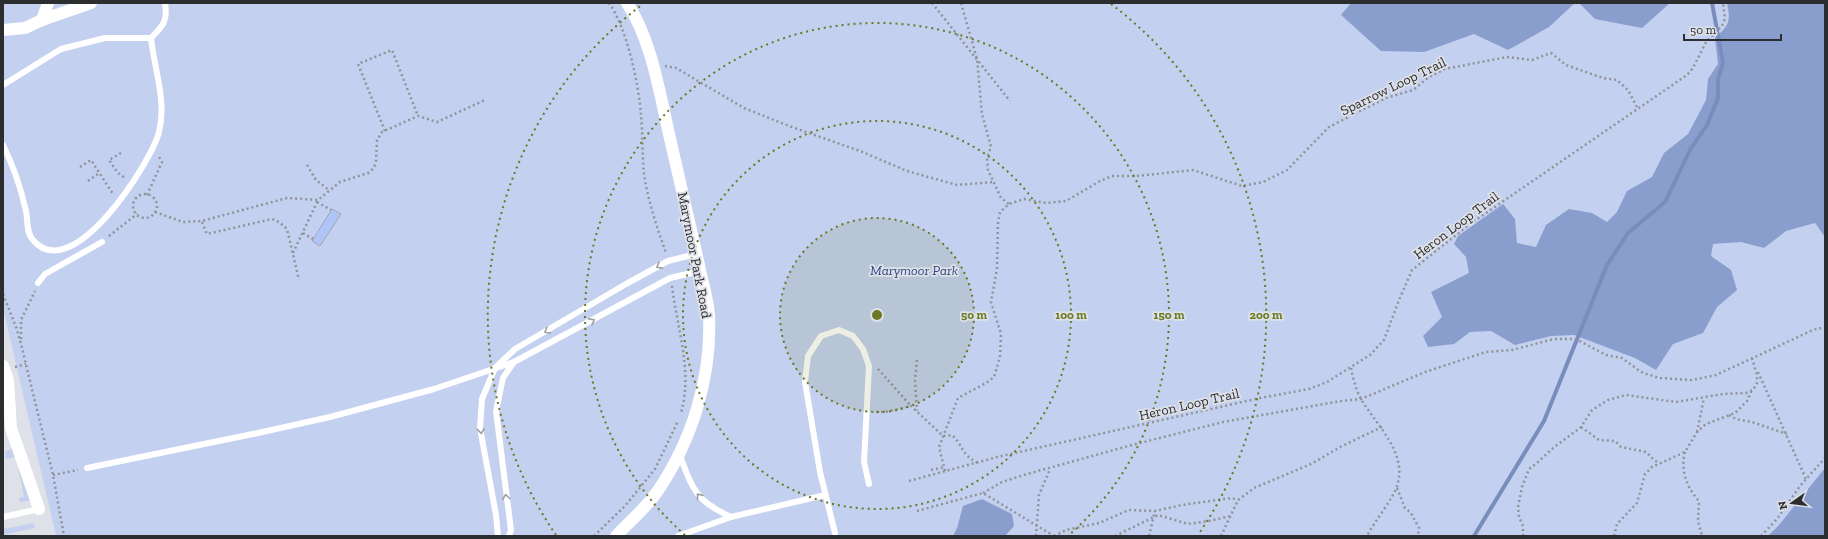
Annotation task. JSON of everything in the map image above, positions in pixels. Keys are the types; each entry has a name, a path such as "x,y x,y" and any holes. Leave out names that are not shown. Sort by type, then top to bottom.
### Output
{"street":[{"path":"42,20 48,3"},
{"path":"3,30 26,28 42,20 91,3"},
{"name":"Marymoor Park Road","path":"616,536 656,493 680,456 692,425 702,391 708,350 709,314 649,51 632,11 627,3"},
{"path":"3,366 8,380 11,428 39,509"}],"lane":[{"path":"3,85 61,49 105,38 151,38 164,25 166,12 165,3"},
{"path":"3,145 9,156 26,211 28,227 32,240 47,249 52,250 69,247 83,238 103,222 126,193 153,148 160,130 161,115 159,87 151,38"},
{"path":"38,283 45,274 102,242"},
{"path":"498,536 496,515 480,428 482,399 495,368 515,349 626,284 668,261 696,254"},
{"path":"87,468 265,432 330,417 434,389 514,362 670,278 700,271"},
{"path":"835,533 825,495 814,437 806,382 808,356 821,336 838,330 852,336 863,349 869,366 864,462 869,484"},
{"path":"509,536 511,530 496,411 503,378 514,362"},
{"path":"680,456 690,484 700,498 713,509 731,517"},
{"path":"678,536 731,517 825,495"},
{"path":"3,517 39,509"}],"path":[{"path":"609,3 618,18 636,81 641,115 644,174 653,212 667,257"},
{"path":"932,3 1010,101"},
{"path":"946,471 939,447 958,398 994,377 1000,357 1001,334 991,302 997,269 998,222 1000,212 1009,204 1001,198 988,170 987,158 991,147 982,114 977,59 961,3"},
{"name":"Heron Loop Trail","path":"909,481 978,463 1252,400 1309,389 1327,382 1351,368 1370,355 1384,340 1398,300 1412,270 1470,224 1638,109 1693,68 1710,37 1720,29 1725,19 1723,3"},
{"path":"385,131 358,64 392,50 418,116"},
{"name":"Sparrow Loop Trail","path":"1009,204 1024,199 1046,203 1066,201 1100,181 1112,176 1137,176 1193,170 1242,186 1263,182 1287,170 1329,127 1386,98 1412,90 1429,77 1445,69 1507,57 1532,60 1551,53 1566,65 1603,78 1617,80 1628,90 1638,109"},
{"path":"652,63 676,68 744,108 789,126 860,151 907,171 957,185 994,182"},
{"path":"293,254 317,201 328,190 340,182 368,173 374,168 376,161 377,140 382,132 418,116 437,122 485,100"},
{"path":"147,194 162,162 153,148"},
{"path":"121,153 110,160 118,173 124,178"},
{"path":"80,167 91,160 114,195"},
{"path":"307,165 316,180 328,190"},
{"path":"88,181 99,173"},
{"path":"140,192 143,195"},
{"path":"130,206 134,209 136,214 144,218 148,218 155,212 157,204 155,199 147,194 136,200 134,209"},
{"path":"155,212 183,222 202,222 287,198 317,201 331,210"},
{"path":"102,242 136,214"},
{"path":"202,222 207,234 272,219 279,222 287,229 299,280"},
{"path":"303,233 313,239"},
{"path":"594,536 625,506 655,468 679,419 685,398 686,369 671,282"},
{"path":"21,344 21,320 38,283"},
{"path":"3,294 16,326 21,344 53,475 64,536"},
{"path":"917,511 983,492 1002,482 1050,468 1223,422 1341,401 1361,399 1425,372 1486,352 1512,350 1554,339 1576,339 1596,348 1606,355 1622,358 1641,372 1659,378 1692,380 1716,375 1813,330 1825,327"},
{"path":"1696,432 1706,424 1735,413 1747,401 1757,382 1757,375 1752,358"},
{"path":"917,360 915,380 918,411"},
{"path":"20,366 26,364"},
{"path":"876,365 911,406 943,436"},
{"path":"1755,367 1787,434 1806,479"},
{"path":"1351,368 1361,399 1382,427 1395,452 1400,474 1396,488 1367,536"},
{"path":"1523,536 1523,526 1519,517 1518,507 1522,487 1529,469 1537,464 1553,448 1581,427 1592,410 1604,402 1626,395 1676,402 1723,394 1746,393 1753,390"},
{"path":"1702,536 1698,521 1699,501 1688,486 1682,460 1696,432 1704,398"},
{"path":"867,410 886,412 911,406"},
{"path":"1728,415 1736,419 1760,424 1769,429 1787,434"},
{"path":"1221,536 1238,500 1254,488 1311,464 1342,446 1382,427"},
{"path":"1581,427 1599,440 1615,441 1621,447 1646,452 1654,460 1660,463"},
{"path":"943,436 952,435 959,442 965,455 978,463"},
{"path":"1614,536 1617,524 1636,503 1645,474 1652,467 1685,452"},
{"path":"1761,536 1777,519 1806,479 1825,458"},
{"path":"931,470 945,467"},
{"path":"53,475 87,468"},
{"path":"1036,536 1039,495 1050,468"},
{"path":"1396,488 1405,508 1411,513 1419,528 1418,536"},
{"path":"983,492 1054,536 1066,530 1099,523 1129,510 1155,511 1182,505 1231,498 1238,500"},
{"path":"1149,536 1155,511"},
{"path":"1116,536 1158,515 1188,524 1230,516"}],"green space":[{"name":"Marymoor Park","path":"3,3 1825,3 1825,536 56,536 3,308"},
{"path":"14,447 32,500 20,502 19,498 24,497 16,457 6,459 5,452"},
{"path":"34,523 35,528 3,535 3,529"}],"shaded area":[{"path":"1351,3 1575,3 1549,27 1508,50 1474,34 1424,52 1381,51 1341,15"},
{"path":"1579,3 1670,3 1642,28 1595,19"},
{"path":"1727,3 1825,3 1825,237 1815,223 1786,231 1764,248 1741,242 1713,244 1711,256 1731,270 1737,290 1717,307 1703,333 1673,344 1656,370 1635,358 1574,335 1551,336 1515,345 1491,331 1470,332 1454,344 1428,347 1423,336 1442,317 1431,292 1469,273 1466,257 1454,244 1458,236 1503,204 1515,219 1517,243 1536,247 1546,225 1569,209 1592,213 1607,222 1617,212 1627,191 1652,177 1664,153 1688,134 1706,100 1708,79 1718,64 1715,38 1726,26 1729,19"},
{"path":"1825,468 1825,536 1768,536 1779,525"},
{"path":"982,499 1012,514 1014,526 1005,536 953,536 957,528 963,506"}],"building":[{"path":"332,209 341,214 320,246 312,241"}],"waterway":[{"path":"1474,536 1544,421 1607,265 1628,233 1665,202 1690,150 1707,125 1718,98 1718,79 1723,63 1712,3"}]}
